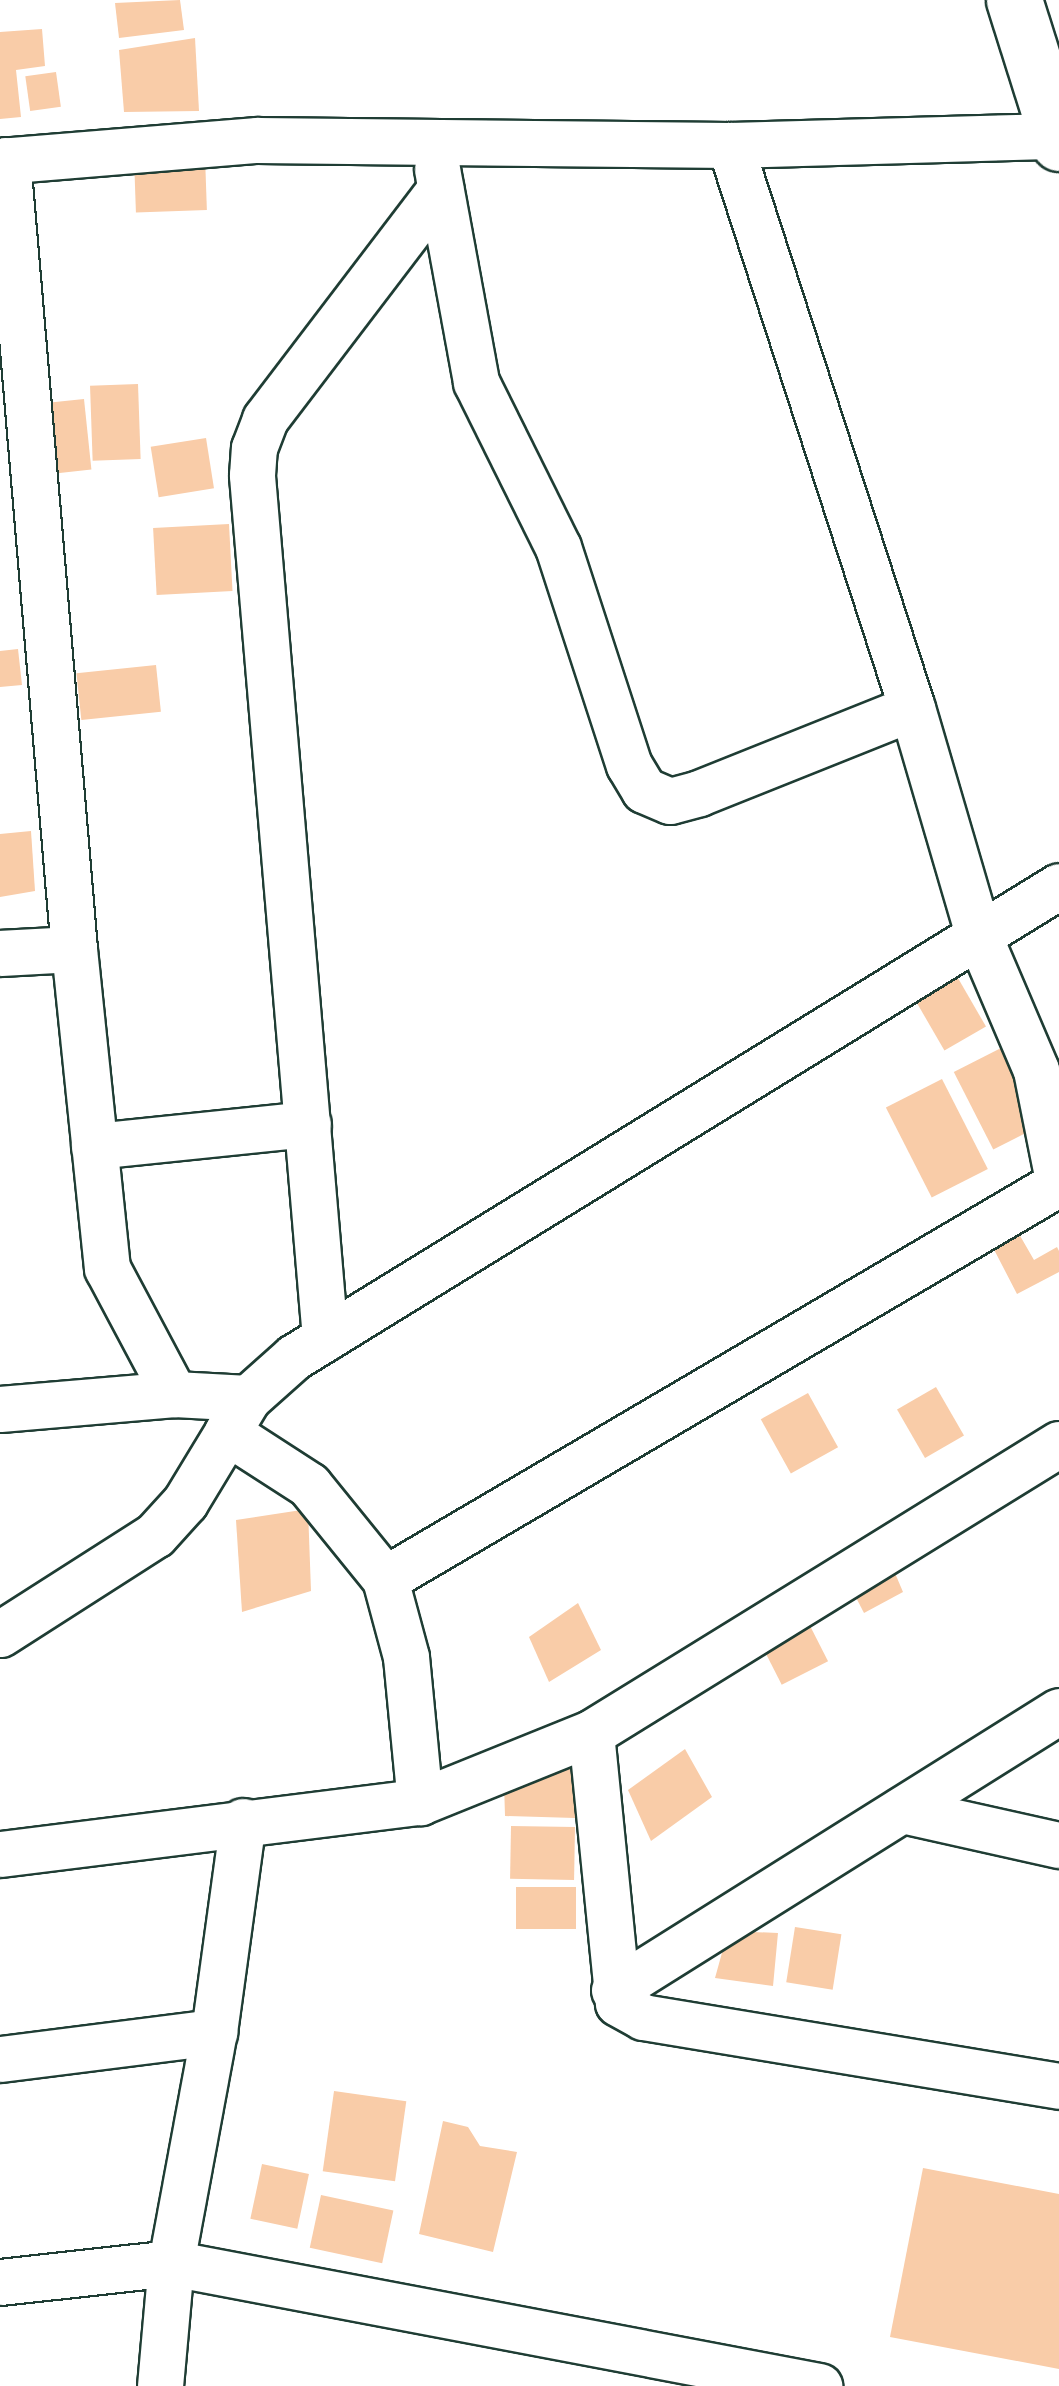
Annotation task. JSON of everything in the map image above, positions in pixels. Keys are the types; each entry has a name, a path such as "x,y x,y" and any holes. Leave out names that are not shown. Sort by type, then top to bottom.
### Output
{"street":[{"path":"174,1394 107,1268 74,949 4,160 258,140 730,146 1058,139 1014,0"},
{"path":"432,142 476,382 558,547 630,766 644,790 670,800 699,794 912,708"},
{"path":"384,1579 1059,1184 1036,1070 978,934 912,708 730,146"},
{"path":"325,1338 252,476 254,448 265,419 440,189"},
{"path":"0,1634 155,1535 185,1502 238,1415 266,1378 1059,886"},
{"path":"0,953 74,949"},
{"path":"94,1146 308,1124"},
{"path":"0,1409 174,1394 238,1415 309,1485 384,1579 406,1656 420,1802"},
{"path":"0,1854 420,1802 591,1733 1059,1444"},
{"path":"614,1990 1059,1711"},
{"path":"591,1733 618,2004 643,2018 1059,2086"},
{"path":"902,1810 1059,1845"},
{"path":"160,2386 171,2263 214,2032 244,1821"},
{"path":"0,2060 214,2032"},
{"path":"0,2282 171,2263 818,2386"}],"building":[{"path":"180,0 184,30 119,38 115,3"},
{"path":"42,29 45,66 16,70 21,117 0,119 0,32"},
{"path":"195,38 199,111 124,112 119,50"},
{"path":"56,72 61,107 30,111 25,76"},
{"path":"205,156 207,210 136,212 134,158"},
{"path":"138,384 141,459 93,461 90,386"},
{"path":"84,399 91,470 51,474 43,403"},
{"path":"206,438 214,488 159,497 151,447"},
{"path":"229,524 233,591 157,595 153,528"},
{"path":"18,649 22,685 0,687 0,651"},
{"path":"156,665 161,712 81,720 76,673"},
{"path":"31,831 35,891 0,897 0,834"},
{"path":"951,966 986,1027 944,1051 909,990"},
{"path":"1001,1048 1040,1126 993,1150 954,1072"},
{"path":"942,1079 988,1169 932,1198 886,1108"},
{"path":"1011,1220 1034,1260 1057,1247 1059,1251 1059,1272 1017,1294 987,1236"},
{"path":"936,1387 964,1435 925,1458 897,1410"},
{"path":"808,1393 838,1447 791,1473 761,1419"},
{"path":"308,1509 311,1591 242,1612 236,1520"},
{"path":"889,1559 903,1592 864,1613 849,1584"},
{"path":"578,1603 601,1650 549,1682 529,1637"},
{"path":"804,1614 828,1661 782,1685 758,1638"},
{"path":"581,1748 575,1818 505,1816 504,1784"},
{"path":"685,1749 712,1797 651,1841 628,1790"},
{"path":"511,1826 575,1827 574,1880 510,1879"},
{"path":"516,1887 576,1887 576,1929 516,1929"},
{"path":"795,1927 841,1934 833,1990 786,1982"},
{"path":"728,1931 778,1933 773,1986 715,1978"},
{"path":"334,2091 406,2101 395,2181 323,2171"},
{"path":"443,2121 468,2127 480,2146 517,2152 493,2252 419,2234"},
{"path":"262,2164 309,2174 297,2229 250,2219"},
{"path":"923,2168 1059,2194 1059,2369 890,2337"},
{"path":"321,2195 393,2210 382,2263 310,2248"}]}
